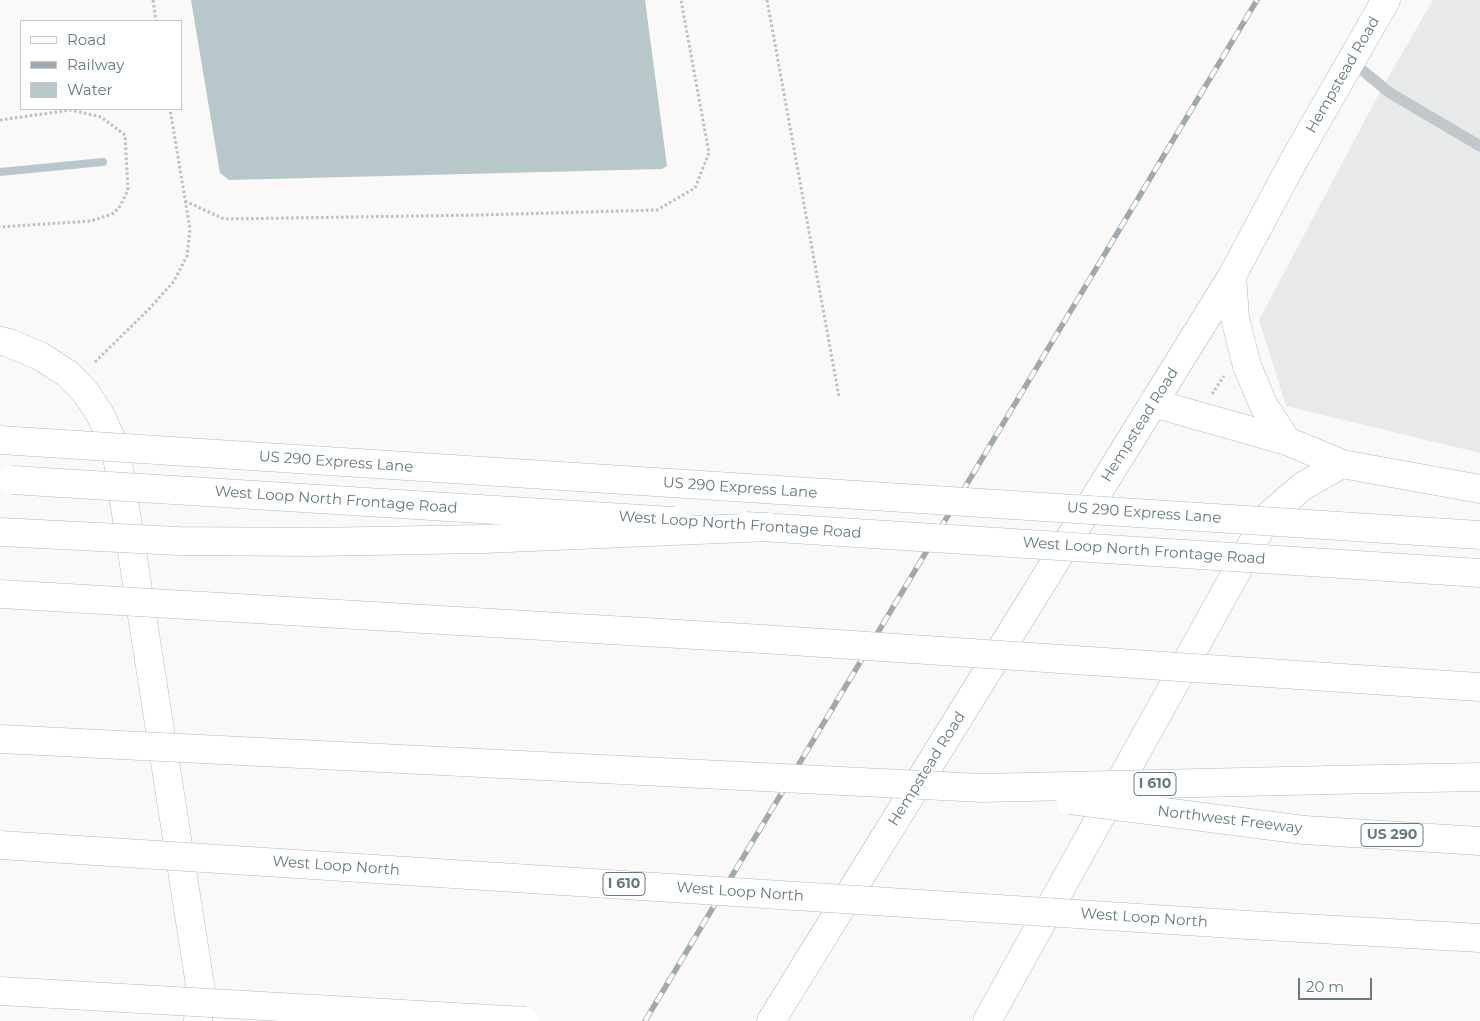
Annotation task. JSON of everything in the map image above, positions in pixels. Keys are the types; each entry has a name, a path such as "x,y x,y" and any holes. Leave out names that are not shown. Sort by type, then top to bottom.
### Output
{"main road":[{"name":"Hempstead Road","path":"771,1021 1232,276 1293,162 1386,0"},
{"path":"1232,276 1235,318 1247,366 1264,406 1287,440"},
{"path":"0,341 40,356 68,374 86,393 100,414 116,450 201,991 198,1021"},
{"path":"1153,403 1287,440 1342,464 1480,489"},
{"name":"US 290 Express Lane","path":"0,440 1480,535"},
{"path":"987,1021 1267,517 1303,486 1342,464"},
{"name":"West Loop North Frontage Road","path":"6,480 1480,573"},
{"path":"0,532 178,541 312,542 483,538 769,527"},
{"path":"0,594 743,638 1480,687"},
{"name":"I 610","path":"0,739 982,788 1480,777"},
{"name":"Northwest Freeway","path":"982,788 1304,830 1480,841"},
{"name":"West Loop North","path":"0,845 1480,938"},
{"path":"0,991 525,1021"}],"lane":[{"path":"1351,61 1390,93 1480,146"}],"path":[{"path":"153,0 156,20"},
{"path":"185,201 224,219 657,210 695,188 709,153 681,0"},
{"path":"767,0 839,397"},
{"path":"0,120 71,110 101,117 125,135 128,190 116,211 91,221 0,227"},
{"path":"95,362 151,307 174,281 187,256 190,229 170,110"}],"shaded area":[{"path":"1433,0 1480,0 1480,453 1286,406 1259,320 1382,88"}],"water":[{"path":"191,0 645,0 667,166 662,169 229,180 220,173"}],"waterway":[{"path":"0,172 103,162"}],"railway":[{"path":"645,1021 1257,0"}]}
